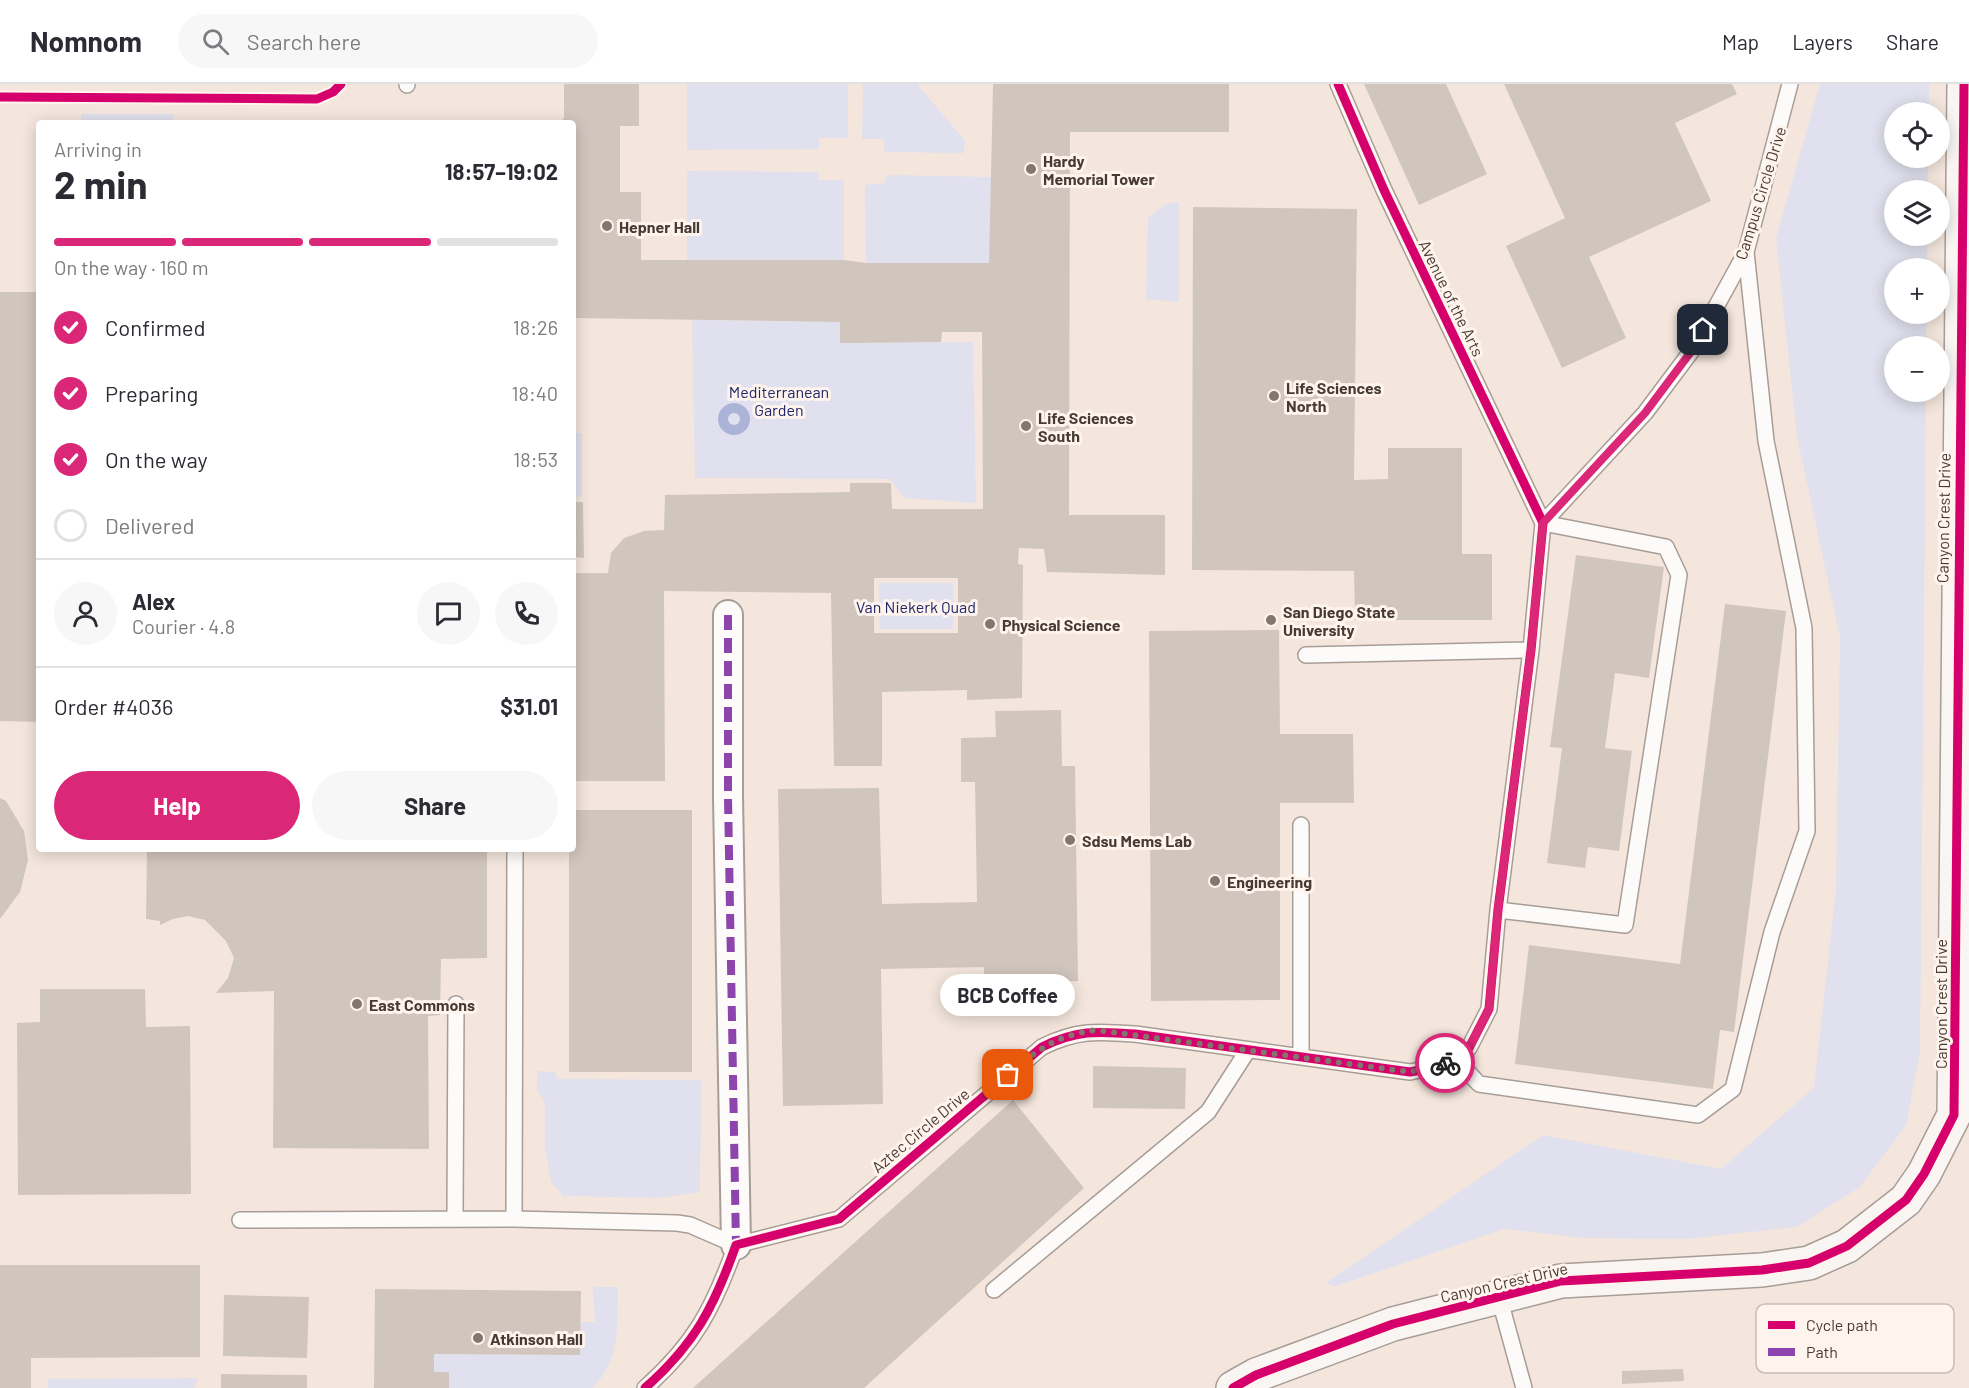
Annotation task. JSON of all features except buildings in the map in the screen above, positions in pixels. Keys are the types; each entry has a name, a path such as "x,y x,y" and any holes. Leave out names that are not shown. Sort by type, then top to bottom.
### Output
{"street":[{"name":"Canyon Crest Drive","path":"1233,1388 1256,1375 1393,1324 1561,1281 1762,1270 1809,1263 1847,1246 1906,1200 1924,1174 1954,1115 1964,84"},
{"path":"728,615 728,797 736,1245"}],"lane":[{"name":"Avenue of the Arts","path":"1338,84 1384,190 1543,523"},
{"name":"Campus Circle Drive","path":"1543,523 1652,404 1693,349 1746,252 1790,84"},
{"path":"1454,1057 1479,1084 1698,1115 1733,1089 1772,932 1807,831 1804,628 1766,441 1746,252"},
{"name":"Aztec Circle Drive","path":"736,1245 839,1219 1042,1047 1065,1035 1106,1031 1410,1072 1440,1066 1469,1048 1489,1009 1498,910 1531,650 1543,523"},
{"path":"1498,910 1624,925 1679,575 1666,547 1543,523"},
{"path":"1306,655 1531,650"},
{"path":"1301,825 1301,1057"},
{"path":"514,1219 515,852"},
{"path":"455,1219 456,1004"},
{"path":"994,1290 1125,1184 1208,1112 1248,1050"},
{"path":"240,1220 514,1219 690,1225 736,1245 719,1291 702,1325 673,1364 645,1388"},
{"path":"1499,1297 1524,1388"}],"green space":[{"path":"687,84 848,84 848,138 819,138 819,149 687,150"},
{"path":"863,84 917,84 965,141 964,153 884,152 884,139 862,139"},
{"path":"1820,84 1929,84 1929,102 1884,102 1884,168 1928,168 1928,180 1884,180 1884,246 1927,246 1927,258 1884,258 1884,324 1927,324 1926,336 1884,336 1884,402 1926,402 1920,1052 1906,1125 1860,1187 1797,1227 1686,1239 1584,1238 1504,1229 1336,1286 1326,1283 1543,1135 1721,1169 1814,1088 1836,890 1840,637 1797,436 1776,238"},
{"path":"81,114 174,114 174,120 81,120"},
{"path":"687,171 818,172 819,180 844,180 844,260 687,260"},
{"path":"887,175 991,177 989,263 866,263 865,185 885,183"},
{"path":"1179,202 1179,302 1146,299 1148,218 1166,204"},
{"name":"Mediterranean Garden","path":"692,320 840,322 840,343 973,342 976,503 904,498 890,479 695,478"},
{"path":"576,433 582,433 582,497 576,497"},
{"name":"Van Niekerk Quad","path":"879,583 953,583 953,629 880,629"},
{"path":"538,1071 555,1072 558,1079 701,1080 700,1192 660,1198 563,1196 551,1182 545,1148 545,1103 537,1089"},
{"path":"593,1287 618,1287 617,1328 613,1354 608,1366 592,1388 449,1388 449,1372 434,1372 434,1354 580,1355 581,1322 595,1322"},
{"path":"198,1378 194,1388 48,1388 48,1379"}],"waterway":[{"path":"734,408 742,411 745,419 742,427 734,430 726,427 723,419 726,411 734,408"}],"marked path":[{"path":"728,615 728,797 736,1245"}],"cycle path":[{"path":"0,97 317,99 333,92 341,84"},
{"path":"645,1388 677,1356 701,1323 720,1287 736,1245 839,1219 1042,1047 1054,1041 1087,1033 1135,1034 1410,1072 1440,1066 1469,1048 1489,1009 1498,910 1531,650 1543,523 1384,190 1338,84"},
{"path":"1233,1388 1256,1375 1393,1324 1561,1281 1762,1270 1809,1263 1847,1246 1906,1200 1924,1174 1954,1115 1964,84"}],"way so far":[{"path":"1008,1075 1042,1047 1065,1035 1096,1030 1410,1072 1445,1063"}],"place":[{"name":"Hardy Memorial Tower","path":"1031,169"},
{"name":"Hepner Hall","path":"607,226"},
{"name":"Life Sciences North","path":"1274,396"},
{"name":"Life Sciences South","path":"1026,426"},
{"name":"San Diego State University","path":"1271,620"},
{"name":"Physical Science","path":"990,624"},
{"name":"Sdsu Mems Lab","path":"1070,840"},
{"name":"Engineering","path":"1215,881"},
{"name":"East Commons","path":"357,1004"},
{"name":"BCB Coffee","path":"1008,1075"},
{"name":"Atkinson Hall","path":"478,1338"}],"route":[{"path":"1445,1063 1469,1048 1489,1009 1498,910 1531,650 1543,523 1645,413 1693,349 1703,330"}]}
